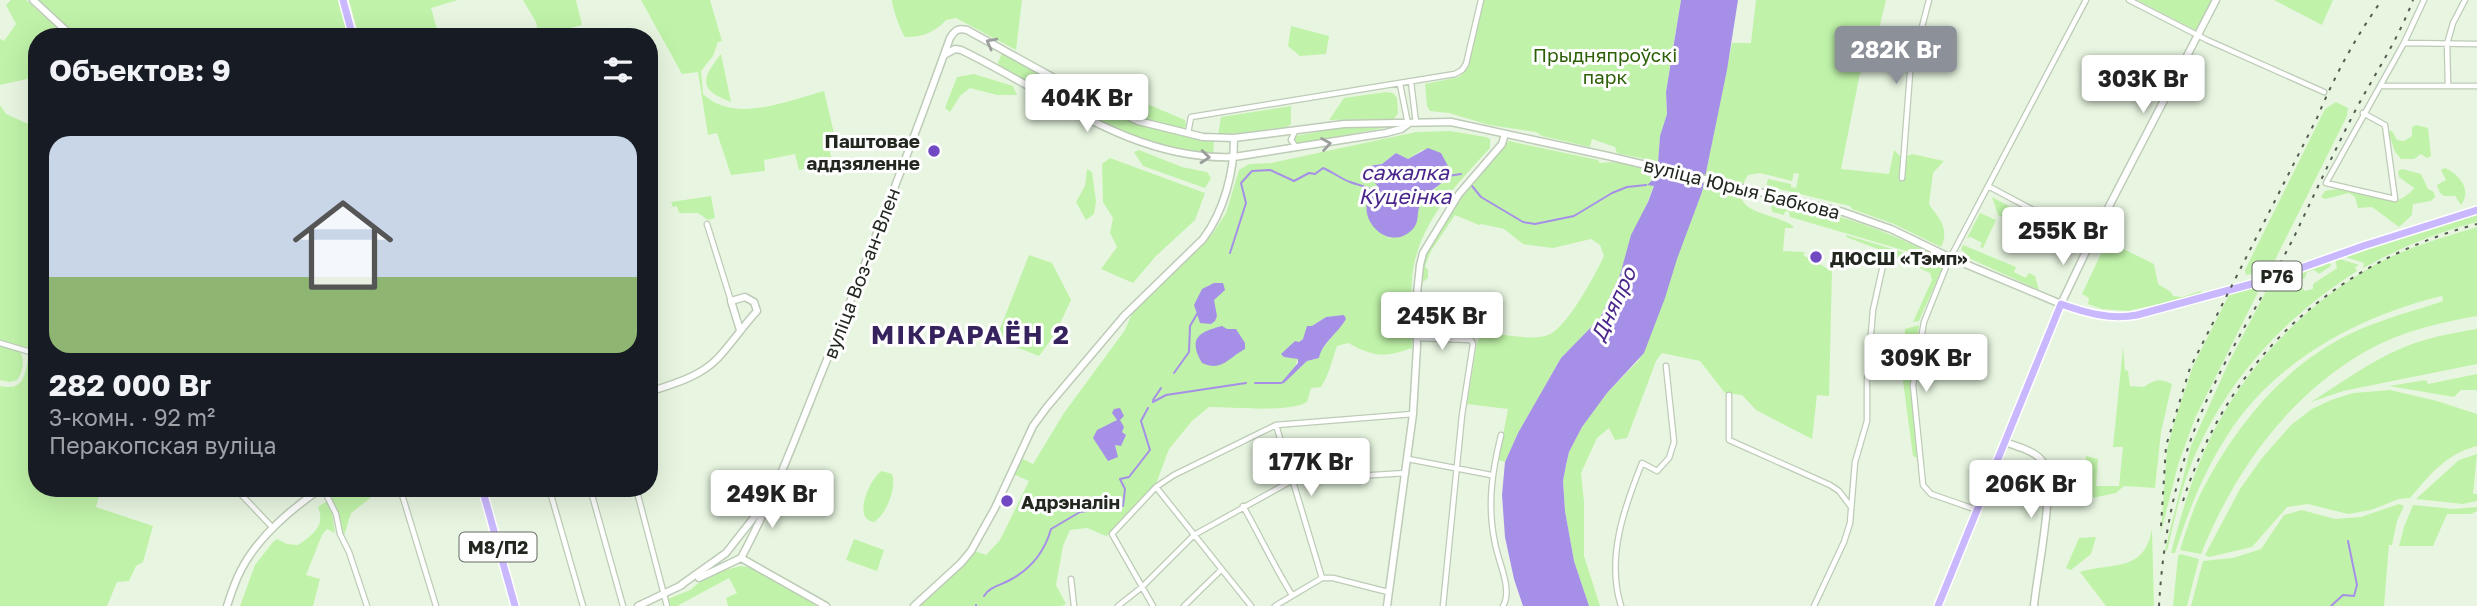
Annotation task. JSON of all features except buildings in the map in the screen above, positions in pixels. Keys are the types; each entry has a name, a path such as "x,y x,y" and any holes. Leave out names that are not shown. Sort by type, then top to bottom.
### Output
{"main road":[{"path":"33,0 63,28"},
{"path":"343,0 351,28"},
{"path":"1938,606 2062,304 2091,241 2216,0"},
{"name":"вуліца Воз-ан-Влен","path":"741,558 775,489 954,30 967,30 1138,121 1188,133"},
{"path":"943,56 949,51 961,50 1107,129 1147,145 1183,155 1234,157 1385,134 1412,124"},
{"name":"вуліца Юрыя Бабкова","path":"1188,133 1216,139 1344,124 1451,122 1843,212 1891,229 1951,258 2062,304"},
{"path":"1387,606 1413,414 1417,286 1423,253 1459,194 1502,144 1505,134"},
{"path":"914,606 971,551 995,508 1033,426 1047,407 1124,316 1214,225 1234,157 1234,138"},
{"name":"Р76","path":"2062,304 2106,316 2122,318 2137,315 2270,279 2363,246 2477,211"},
{"path":"658,389 701,371 718,358 757,311 751,299 745,297 731,301 740,330"},
{"path":"2006,442 2035,454 2041,458 2048,470 2047,501 2034,606"},
{"name":"вуліца Воз-ан-Влен","path":"681,586 726,553 775,489"},
{"path":"227,606 241,569 257,547 308,497"},
{"name":"М8/П2","path":"485,497 515,605"},
{"path":"638,606 741,558 826,606"}],"street":[{"path":"1188,133 1191,117 1455,74 1466,64 1481,0"},
{"path":"1902,178 1910,73 1929,0"},
{"path":"1977,510 1926,491 1923,485 1913,385 1924,322 1951,258 2086,0"},
{"path":"2129,0 2323,92"},
{"path":"2363,113 2385,125 2395,200 2326,183 2363,113 2404,43 2424,0"},
{"path":"2448,85 2447,44 2453,23 2465,0"},
{"path":"2404,43 2477,44"},
{"path":"1411,82 1412,124"},
{"path":"1400,84 1412,124"},
{"path":"2380,86 2477,86"},
{"path":"1296,131 1291,140 1297,148"},
{"path":"1988,186 2091,241"},
{"path":"707,224 731,301"},
{"path":"1814,606 1844,542 1851,508 1855,462 1867,421 1867,381 1873,310 1885,256"},
{"path":"1417,338 1472,341 1473,352 1460,440 1443,606"},
{"path":"0,343 28,351"},
{"path":"1621,606 1615,587 1614,562 1631,491 1642,463 1657,471 1669,458 1674,442 1666,366"},
{"path":"1729,395 1729,440 1830,485 1839,491 1851,508"},
{"path":"1153,606 1112,534 1156,487 1174,475 1276,425 1413,414"},
{"path":"1276,425 1322,578"},
{"path":"1501,435 1491,475 1490,500 1494,541 1507,594 1503,606"},
{"path":"1408,459 1491,475"},
{"path":"1119,606 1194,535 1293,480 1406,473"},
{"path":"1156,487 1251,606"},
{"path":"244,497 274,529"},
{"path":"327,497 336,514 340,534 349,552 367,606"},
{"path":"403,497 436,606"},
{"path":"552,497 583,606"},
{"path":"593,497 623,606"},
{"path":"638,497 667,606"},
{"path":"1243,506 1272,564 1292,595"},
{"path":"1184,606 1221,570"},
{"path":"1275,606 1322,578 1334,578 1388,592"},
{"path":"1071,579 1074,606"},
{"path":"505,606 515,605"}],"green space":[{"path":"11,0 26,0 58,28 28,28 28,78 0,85 0,39 4,41 16,24 6,5"},
{"path":"38,0 340,0 348,28 70,28"},
{"path":"349,0 458,0 431,8 437,28 357,28"},
{"path":"523,0 576,0 582,25 571,28 537,28"},
{"path":"641,0 710,0 722,41 718,42 713,56 701,71 703,94 730,108 745,109 761,108 824,91 834,133 830,153 833,163 799,170 795,154 764,160 765,171 731,175 717,133 708,135 698,72 682,74"},
{"path":"892,0 1022,0 1016,50 956,18 946,20 927,33 905,37"},
{"name":"Прыдняпроўскі парк","path":"1484,0 1681,0 1666,92 1667,114 1660,136 1658,162 1617,153 1615,147 1592,139 1590,147 1542,136 1536,132 1489,125 1449,113 1430,111 1425,84 1459,77 1467,69"},
{"path":"1756,0 1886,0 1870,66 1860,73 1841,169 1889,174 1894,150 1900,156 1902,170 1905,157 1912,154 1944,161 1933,173 1929,204 1944,229 1943,240 1941,247 1850,206 1766,186 1768,179 1791,184 1791,187 1796,188 1799,174 1794,173 1792,181 1760,173 1748,175 1742,188 1742,198 1746,205 1793,226 1785,228 1783,251 1805,252 1803,255 1832,271 1829,396 1817,395 1812,439 1756,410 1742,395 1725,393 1700,361 1662,353 1656,361 1627,438 1615,440 1609,428 1597,438 1581,473 1584,556 1600,606 1589,606 1574,561 1565,511 1563,481 1569,452 1582,427 1607,393 1639,360 1655,324 1702,192 1732,43 1751,43"},
{"path":"2137,0 2212,0 2197,31"},
{"path":"2274,0 2333,0 2322,25"},
{"path":"1291,26 1329,36 1326,54 1300,56 1288,46"},
{"path":"1002,53 1071,90 1065,103 997,65"},
{"path":"721,54 731,102 713,93 706,83 709,70"},
{"path":"974,74 1013,86 1017,95 997,95 970,88 960,96 950,112 945,108 957,77"},
{"path":"1074,92 1136,121 1214,142 1213,154 1156,143 1102,122 1067,105"},
{"path":"1393,93 1397,98 1398,113 1394,119 1329,120 1344,98"},
{"path":"1115,98 1138,100 1185,120 1186,126 1183,129 1138,117 1139,114 1113,103"},
{"path":"2336,102 2348,108 2347,116 2272,266 2266,271 2246,275 2245,270 2325,109"},
{"path":"0,105 6,114 28,124 28,348 0,340"},
{"path":"1291,106 1291,124 1285,128 1218,135 1221,117"},
{"path":"1400,125 1296,144 1293,140 1295,136 1346,127"},
{"path":"2416,125 2428,128 2431,156 2427,158 2421,154 2414,159 2401,159 2395,152 2388,131 2392,131 2397,140 2404,141 2412,136 2412,127"},
{"path":"1450,131 1486,137 1490,139 1490,148 1445,200 1420,243 1412,279 1412,348 1386,355 1365,351 1348,343 1337,346 1321,387 1311,388 1307,402 1299,405 1274,408 1209,407 1192,421 1169,449 1153,492 1113,532 1106,536 1087,528 1070,530 1063,546 1056,585 1066,604 919,606 975,551 986,555 1000,540 1029,481 1013,474 1021,458 1033,464 1064,413 1125,330 1133,311 1213,233 1226,213 1239,170 1249,164 1271,163 1416,132","holes":["1425,150 1447,176 1420,205 1417,213 1391,238 1385,236 1374,226 1367,206 1378,198 1379,188 1367,173 1369,166 1382,164 1396,153 1408,159","1326,317 1346,319 1320,352 1319,358 1307,361 1292,375 1298,359 1282,354 1303,339 1312,326","1117,420 1126,435 1121,445 1115,444 1116,451 1098,444 1093,438"]},
{"path":"1509,141 1598,160 1600,163 1622,163 1658,171 1657,177 1648,185 1654,185 1616,285 1600,318 1561,358 1518,433 1505,462 1498,460 1508,409 1467,404 1477,343 1483,332 1534,337 1548,335 1564,322 1580,300 1604,256 1600,245 1591,239 1553,248 1523,244 1504,229 1479,225 1455,215 1431,251 1425,266 1428,278 1423,282 1423,268 1430,246 1448,213 1472,181"},
{"path":"1139,150 1182,167 1207,172 1211,178 1205,188 1143,166 1134,152"},
{"path":"1110,158 1205,193 1195,220 1156,256 1133,283 1101,269 1117,247 1110,233 1113,218 1103,202 1102,164"},
{"path":"2445,168 2463,184 2465,194 2461,205 2455,196 2444,196 2440,193 2437,185 2446,180 2441,170"},
{"path":"1087,169 1092,172 1096,201 1094,214 1086,220 1076,202 1085,186"},
{"path":"2402,169 2421,174 2435,197 2431,201 2413,204 2412,215 2399,227 2372,207 2358,208 2355,197 2349,193 2325,199 2321,197 2325,191 2344,189 2391,201 2397,200 2414,188 2399,177 2398,171"},
{"path":"711,196 715,218 708,220 698,213 679,213 677,206 673,207 671,202"},
{"path":"1992,197 2065,236 2063,240 2053,240 1998,215"},
{"path":"1770,199 1860,223 1904,240 1945,262 1919,321 1913,322 1932,280 1930,273 1846,235 1936,262 1937,260 1790,217 1789,212 1785,211 1784,215 1772,212"},
{"path":"1980,213 1996,220 1983,248 1980,247 1982,243 1971,237 1967,238"},
{"path":"2477,215 2477,222 2419,241 2363,268 2364,263 2345,257 2415,233"},
{"path":"2477,227 2477,316 2388,340 2334,372 2309,393 2265,440 2229,495 2201,554 2180,550 2197,500 2217,463 2245,422 2279,385 2297,368 2338,340 2376,323 2443,301 2442,296 2380,316 2350,329 2294,364 2246,409 2227,436 2197,493 2175,553 2171,553 2204,452 2236,394 2277,342 2327,297 2382,261 2417,246"},
{"path":"2107,241 2154,264 2158,284 2173,296 2182,297 2201,291 2203,294 2128,311 2102,309 2088,304 2089,298 2082,294"},
{"path":"1963,245 2016,267 2014,272 2026,278 2029,273 2035,276 2039,290 1962,255"},
{"path":"1029,255 1052,263 1071,300 1055,334 1039,356 996,339"},
{"path":"2335,260 2359,265 2355,267 2357,271 2329,290 2278,334 2235,384 2217,412 2188,473 2167,551 2165,550 2191,446 2229,362 2272,280 2330,262 2331,266 2319,274 2314,270 2307,272 2305,278 2295,281 2298,289 2313,289 2313,284 2337,268"},
{"path":"2262,284 2195,418 2178,465 2161,532 2167,449 2193,366 2229,295"},
{"path":"1919,325 1911,383 1917,458 1913,456 1903,381 1905,329"},
{"path":"2477,329 2477,364 2343,391 2311,402 2367,366 2402,348 2448,334"},
{"path":"0,346 20,352 23,366 17,380 0,380"},
{"path":"2123,347 2130,386 2144,387 2158,380 2172,384 2161,432 2155,488 2124,486 2116,493 2087,499 2083,495 2086,456 2098,459 2096,486 2119,486 2123,447 2113,447"},
{"path":"28,358 28,497 99,497 96,507 153,526 143,562 136,566 129,581 117,582 107,606 0,606 0,386 14,386 24,377"},
{"path":"2477,374 2477,390 2461,390 2454,397 2389,386 2426,380 2428,384"},
{"path":"2390,390 2477,414 2477,446 2447,460 2410,498 2348,514 2308,504 2287,507 2252,547 2209,557 2205,555 2240,489 2262,458 2291,425 2312,409 2331,400 2353,393"},
{"path":"2477,454 2473,494 2477,494 2477,501 2463,504 2416,499 2459,460"},
{"path":"882,471 892,474 892,493 886,507 874,522 864,514 865,498 873,481"},
{"path":"371,497 351,513 344,536 337,508 331,498"},
{"path":"327,501 335,533 327,529 322,535 306,575 320,579 313,606 240,606 255,565 273,542 277,539 298,545 313,534 320,520 318,507"},
{"path":"2399,504 2404,506 2397,521 2392,545 2389,545 2384,606 2191,606 2203,561 2233,558 2261,549 2284,515 2302,510 2335,519 2361,517"},
{"path":"2413,505 2453,509 2477,507 2477,511 2471,514 2447,514 2433,546 2399,546"},
{"path":"2152,529 2154,606 2106,606 2080,572 2115,566 2134,559 2148,543"},
{"path":"2096,537 2091,554 2071,570 2066,568 2079,538"},
{"path":"854,539 884,550 877,571 846,560"},
{"path":"2180,554 2199,559 2187,606 2173,606 2178,556"},
{"path":"741,566 753,568 817,606 728,606 726,598 737,593 729,578 677,606 670,606 668,599 725,570"}],"water":[{"name":"Дняпро","path":"1681,0 1738,0 1702,192 1644,353 1607,393 1582,427 1569,452 1563,481 1565,511 1574,561 1589,606 1523,606 1505,537 1502,495 1505,462 1518,433 1561,358 1600,318 1620,275 1631,235 1648,202 1654,186 1647,185 1657,176 1660,136 1667,114 1666,92"},
{"name":"сажалка Куцеінка","path":"1428,148 1441,153 1449,168 1443,182 1431,191 1420,205 1412,230 1402,236 1383,234 1369,220 1367,211 1373,194 1378,197 1379,188 1367,173 1363,172 1369,166 1382,164 1396,153 1408,159"},
{"path":"1214,283 1223,283 1225,290 1214,300 1217,316 1211,324 1200,323 1194,305 1202,289"},
{"path":"1344,315 1346,319 1323,348 1319,358 1307,361 1280,384 1298,363 1298,359 1281,354 1295,341 1303,339 1307,326 1312,326 1326,317"},
{"path":"1222,326 1236,329 1245,343 1245,349 1220,365 1202,363 1196,348 1198,338 1207,331"},
{"path":"1120,408 1124,416 1120,420 1124,427 1122,432 1126,435 1121,446 1115,445 1118,457 1108,461 1093,438 1097,430 1117,420 1112,413 1114,409"}],"waterway":[{"path":"1230,253 1246,203 1241,183 1252,171 1270,170 1294,181 1309,173 1315,174 1323,168 1378,193"},
{"path":"1448,176 1461,174"},
{"path":"1472,186 1481,197 1523,222 1535,224 1574,216 1612,193 1627,187 1646,185"},
{"path":"1174,373 1189,352 1190,326 1197,314"},
{"path":"1153,402 1166,395 1246,383"},
{"path":"1255,383 1281,383"},
{"path":"1153,400 1161,388"},
{"path":"984,596 1029,566 1040,554 1051,529 1080,512 1123,506 1125,489 1120,479 1129,477 1150,450 1141,421 1148,408"},
{"path":"2331,606 2343,595 2354,596 2357,585 2348,541"}],"railway":[{"path":"2161,526 2166,446 2190,368 2338,72 2382,0"},
{"path":"2159,606 2162,565 2172,505 2199,418 2413,0"},
{"path":"2183,501 2203,450 2228,403 2258,361 2293,324 2333,291 2377,264 2425,241 2477,224"}],"place":[{"name":"Паштовае аддзяленне","path":"934,151"},
{"name":"ДЮСШ «Тэмп»","path":"1816,257"},
{"name":"Адрэналін","path":"1007,501"}],"district":[{"name":"МІКРАРАЁН 2","path":"971,334"}]}
